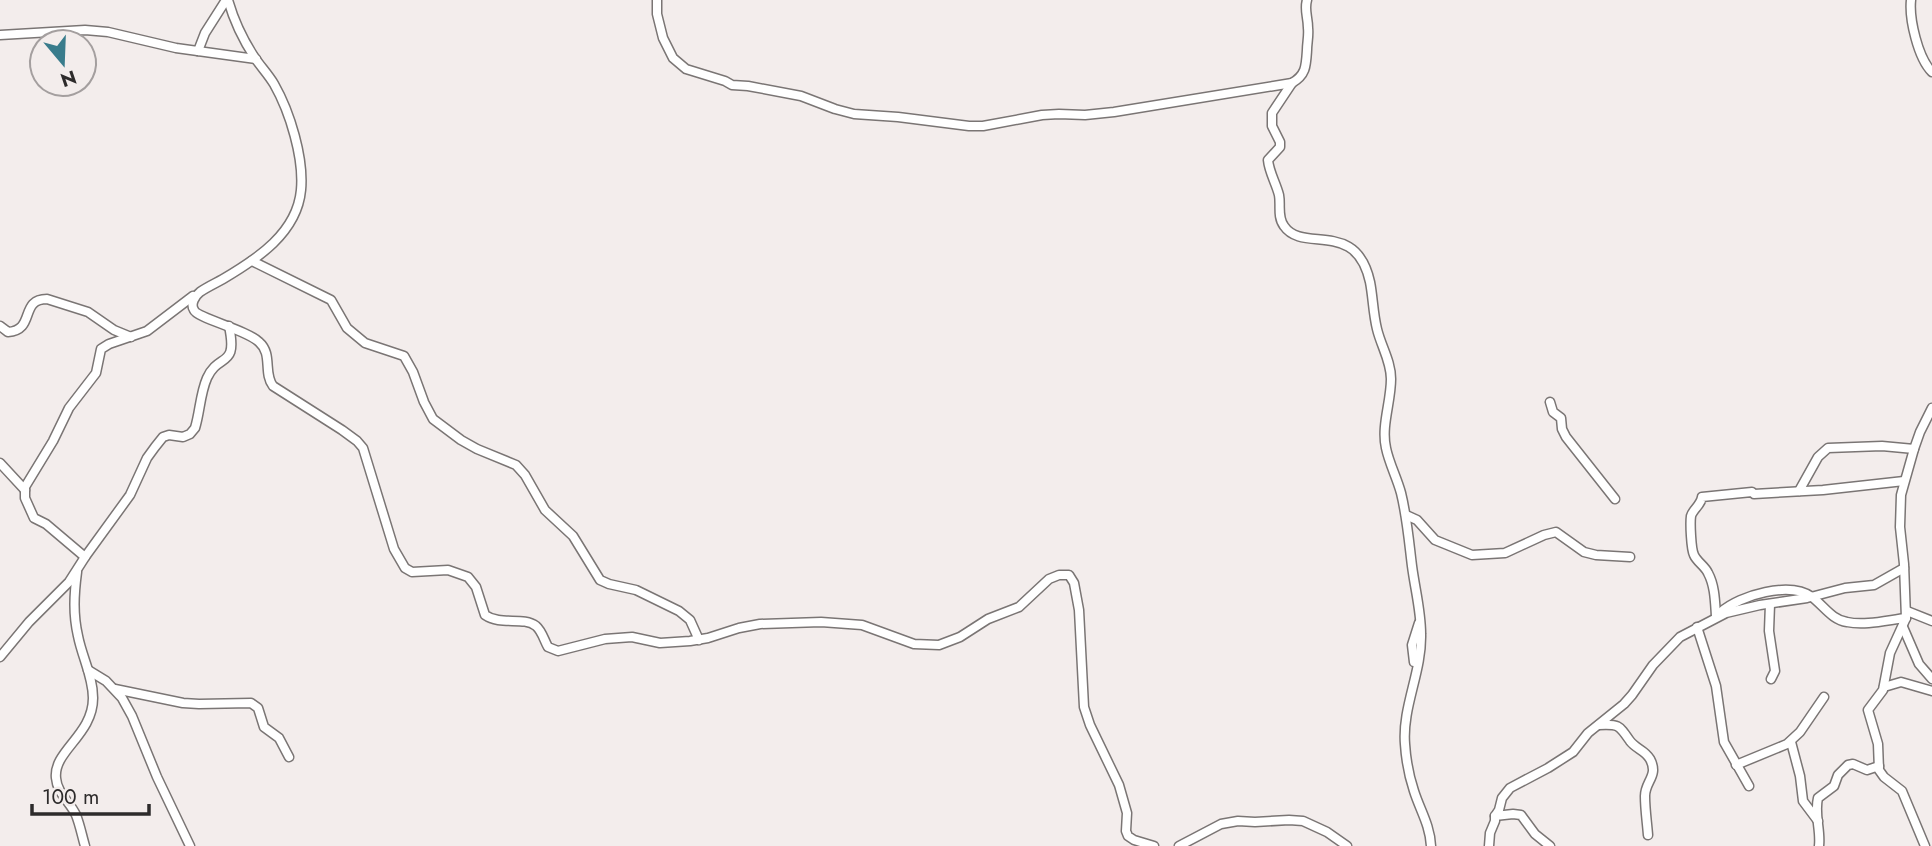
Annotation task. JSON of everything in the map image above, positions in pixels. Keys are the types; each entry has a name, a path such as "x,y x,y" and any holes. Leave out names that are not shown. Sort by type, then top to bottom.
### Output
{"street":[{"path":"198,51 205,33 227,0"},
{"path":"25,490 69,408 96,373 101,349 108,344 147,331 198,293 252,261 284,232 298,205 301,161 280,96 240,32 227,0"},
{"path":"657,0 657,14 663,38 673,58 686,69 732,85 801,96 835,110 854,114 915,118 969,126 984,126 1042,115 1114,112 1292,83 1300,79 1307,64 1308,27 1304,8 1307,0"},
{"path":"1911,0 1910,11 1918,44 1932,72"},
{"path":"0,35 85,30 108,32 198,51 256,59"},
{"path":"1292,83 1278,103 1271,120 1280,148 1268,160 1279,197 1282,224 1292,233 1340,242 1351,248 1364,265 1370,282 1378,333 1389,365 1391,377 1385,447 1406,515 1420,617 1421,645 1405,721 1405,748 1414,793 1427,821 1431,846"},
{"path":"252,261 331,300 346,328 365,343 404,356 433,419 469,445 516,465 525,475 545,510 573,536 600,580 636,590 679,611 690,620 699,640"},
{"path":"198,293 192,303 197,315 229,326 260,342 267,357 267,377 273,386 342,430 363,448 394,549 408,571 459,572 468,577 476,587 485,615 494,620 532,624 541,632 552,650 565,650 621,638 638,637 660,642 699,640 749,626 821,622 862,625 914,644 939,645 960,637 988,618 1018,607 1049,579 1059,575 1069,576 1074,583 1079,610 1084,708 1119,785 1127,813 1126,831 1134,840 1154,846"},
{"path":"0,326 8,332 19,329 24,324 30,306 40,299 47,299 88,312 114,330 131,337"},
{"path":"0,657 29,622 69,582 131,495 143,466 163,437 183,437 195,428 208,374 230,354 232,339 229,326"},
{"path":"1550,402 1553,412 1561,418 1566,437 1615,499"},
{"path":"1925,846 1902,791 1884,777 1879,766 1878,744 1868,710 1884,687 1890,653 1907,615 1900,527 1901,495 1913,449 1932,408"},
{"path":"1799,491 1818,457 1828,447 1882,446 1913,449"},
{"path":"0,463 25,490 34,518 46,524 85,557"},
{"path":"1716,617 1709,575 1694,556 1692,546 1691,515 1702,498 1904,481"},
{"path":"1406,515 1417,520 1435,540 1469,555 1506,553 1556,532 1591,554 1630,557"},
{"path":"1489,846 1495,816 1502,798 1510,789 1569,755 1588,733 1624,704 1674,641 1716,617 1745,608 1812,597 1845,588 1874,585 1904,568"},
{"path":"78,569 74,613 93,695 91,716 85,728 63,755 55,775 60,792 75,814 85,846"},
{"path":"1716,617 1731,605 1751,595 1787,590 1812,597 1833,616 1846,622 1907,615 1932,621"},
{"path":"1770,604 1769,631 1775,671 1771,679"},
{"path":"1697,627 1716,685 1724,742 1749,786"},
{"path":"1903,627 1919,664 1932,679"},
{"path":"88,670 115,689 132,716 190,846"},
{"path":"1884,687 1901,682 1932,691"},
{"path":"115,689 183,703 251,703 258,708 264,727 279,738 289,757"},
{"path":"1736,765 1791,742 1824,696"},
{"path":"1617,725 1624,704"},
{"path":"1598,725 1617,725 1633,745 1646,753 1653,766 1653,776 1645,794 1648,835"},
{"path":"1791,742 1803,801 1818,821"},
{"path":"1819,846 1818,798 1834,786 1838,775 1846,766 1853,764 1867,770 1879,766"},
{"path":"1495,816 1521,815 1538,837 1550,846"},
{"path":"1180,846 1221,824 1289,820 1303,821 1327,832 1347,846"},
{"path":"78,846 82,834"}]}
